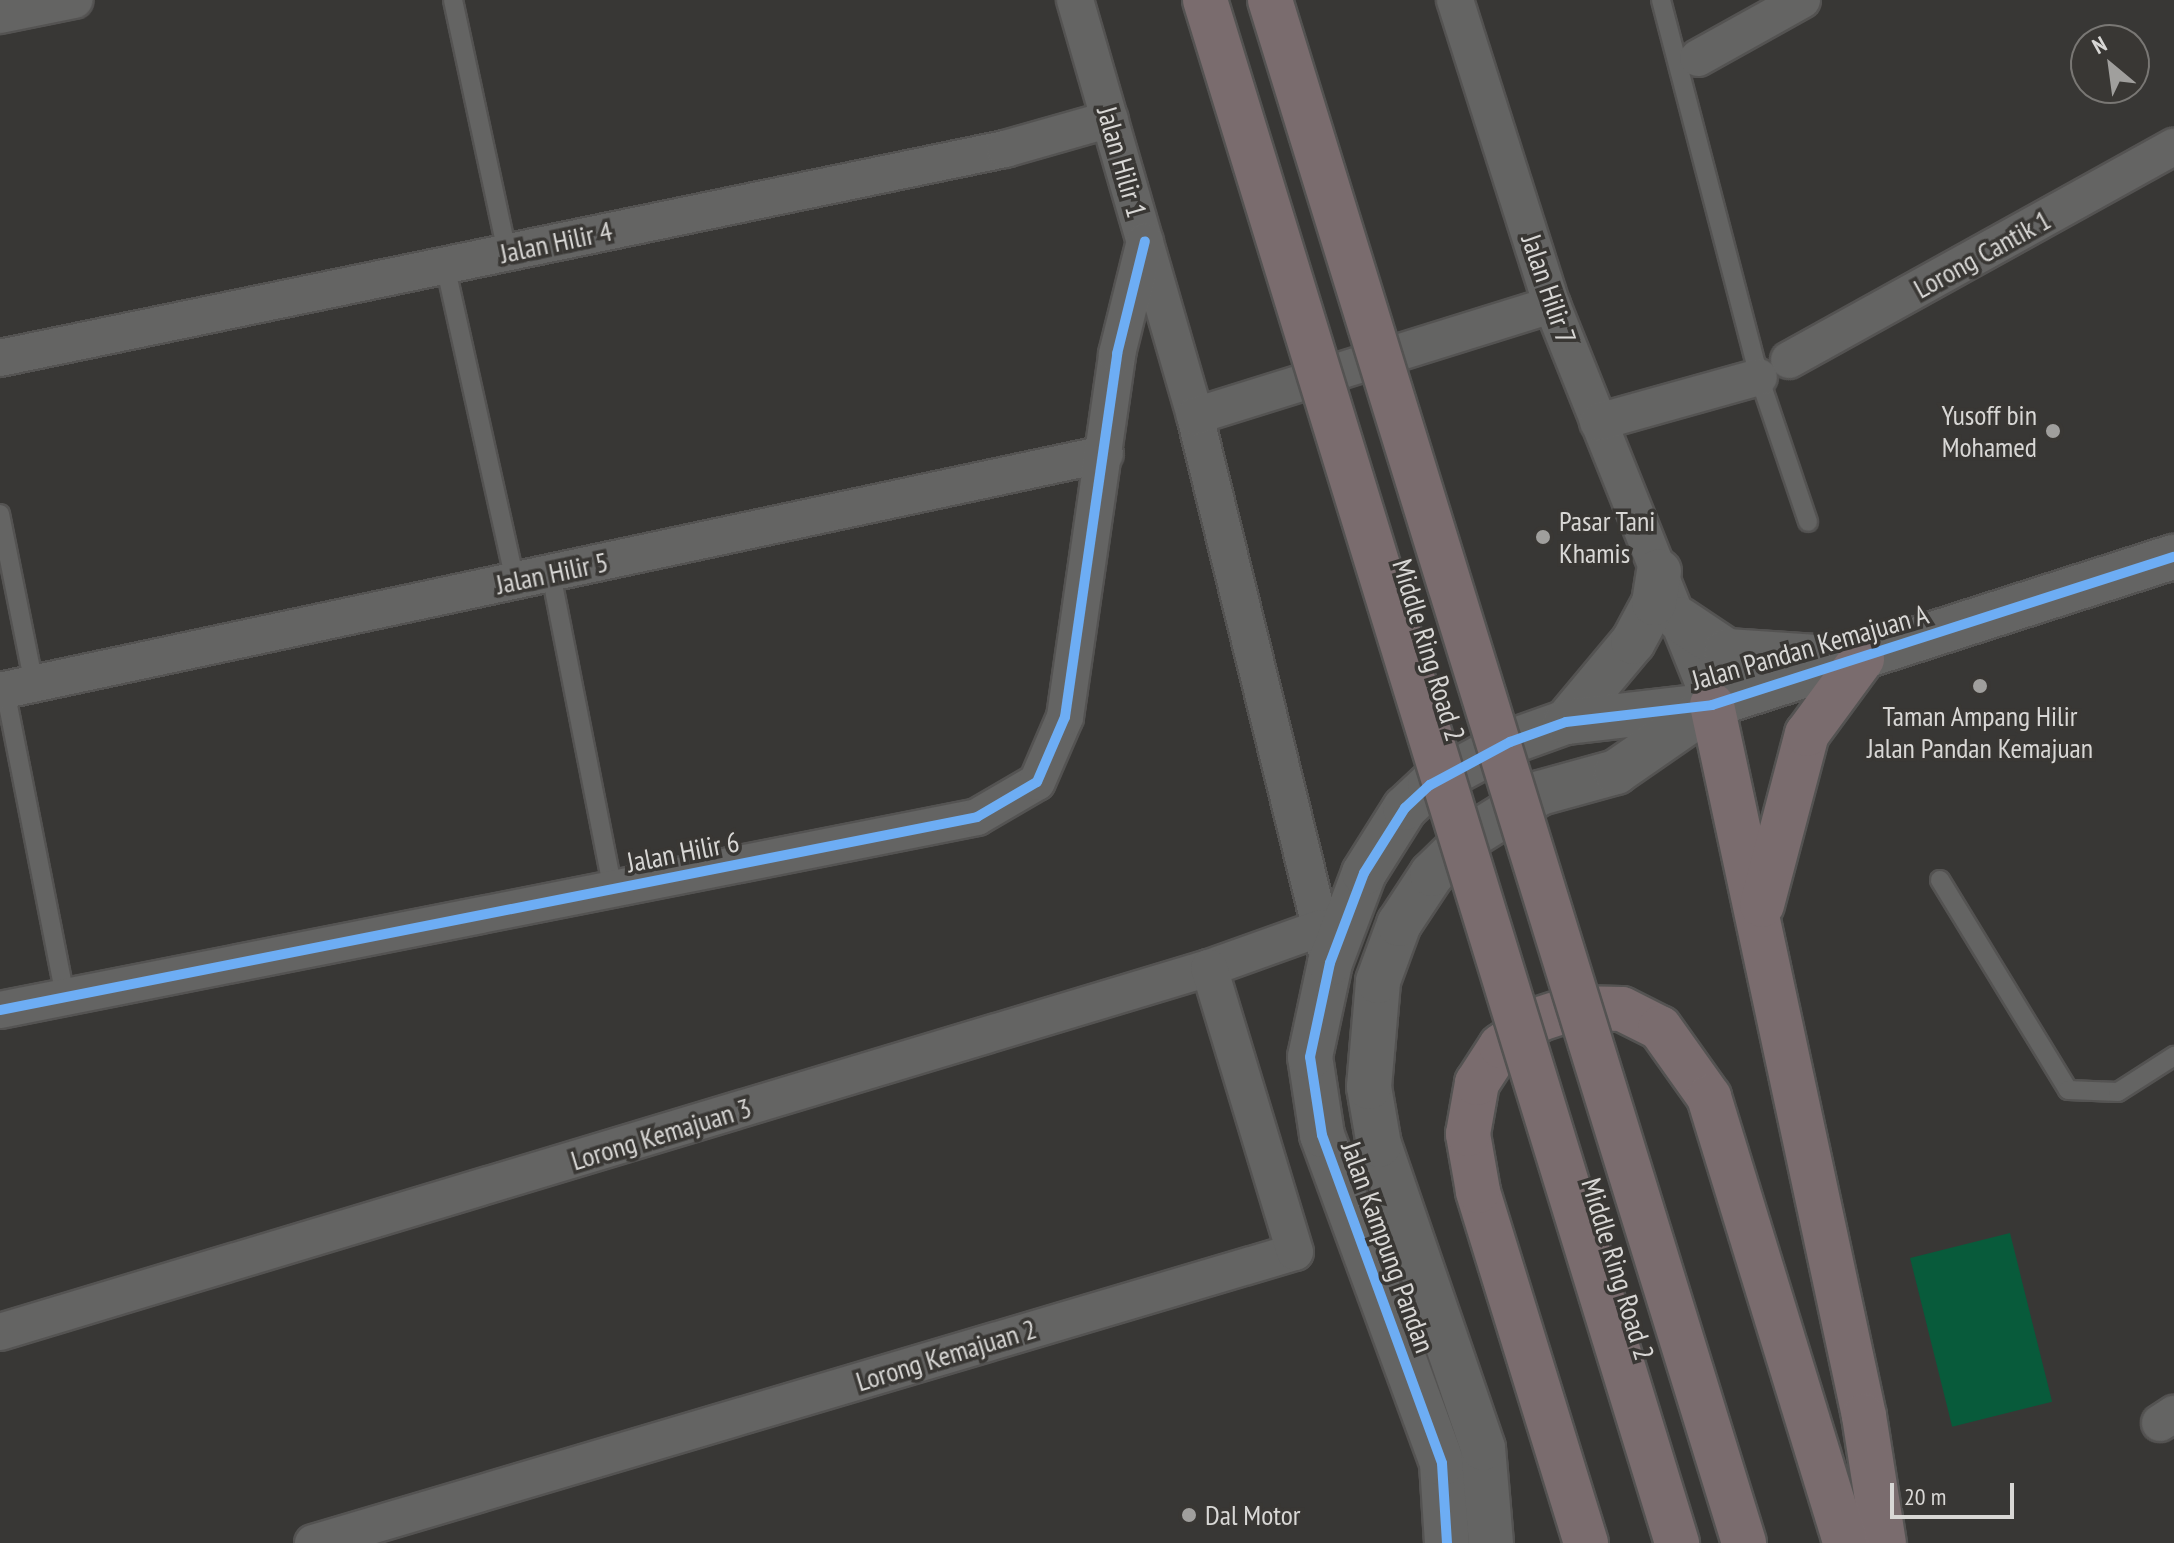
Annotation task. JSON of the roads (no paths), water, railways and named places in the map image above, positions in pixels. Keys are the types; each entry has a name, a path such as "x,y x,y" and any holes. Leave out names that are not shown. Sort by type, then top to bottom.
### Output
{"highway":[{"name":"Middle Ring Road 2","path":"1205,0 1677,1543"},
{"name":"Middle Ring Road 2","path":"1270,0 1744,1543"},
{"path":"1759,919 1807,734 1862,659"},
{"path":"1712,705 1759,919 1884,1543"},
{"path":"1586,1543 1478,1191 1468,1134 1477,1083 1501,1046 1540,1019 1573,1008 1622,1009 1660,1028 1709,1097 1845,1543"}],"street":[{"path":"0,15 74,0"},
{"name":"Jalan Hilir 1","path":"1075,0 1195,416 1325,945"},
{"name":"Jalan Hilir 7","path":"1455,0 1552,305 1712,705"},
{"path":"1698,58 1802,0"},
{"name":"Jalan Hilir 4","path":"0,358 1005,149 1110,119"},
{"name":"Lorong Cantik 1","path":"1598,422 1774,368 2174,147"},
{"name":"Jalan Hilir 6","path":"0,1010 977,817 1037,782 1065,717 1117,354 1145,241"},
{"path":"1195,416 1552,305"},
{"name":"Jalan Hilir 5","path":"13,688 1105,454"},
{"name":"Jalan Pandan Kemajuan A","path":"1325,945 1364,873 1405,808 1430,785 1510,742 1566,722 1712,705 2174,557"},
{"path":"1566,722 1633,642 1654,603 1659,571"},
{"path":"1679,619 1727,651 1862,659"},
{"name":"Jalan Pandan Kemajuan A","path":"1491,1543 1483,1448 1379,1145 1369,1087 1378,981 1415,899 1471,836 1540,793 1616,772 1712,705"},
{"name":"Lorong Kemajuan 3","path":"0,1332 1209,968 1325,945"},
{"name":"Jalan Kampung Pandan","path":"1325,945 1310,1057 1322,1135 1442,1463 1447,1543"},
{"name":"Lorong Kemajuan 2","path":"313,1543 1295,1252 1209,968"}],"lane":[{"path":"453,0 507,252"},
{"path":"1661,0 1774,368 1808,522"},
{"path":"445,265 515,581"},
{"path":"0,514 13,688 65,997"},
{"path":"551,574 613,891"},
{"path":"1940,880 2068,1090 2118,1092 2174,1056"}],"place":[{"name":"Yusoff bin Mohamed","path":"2053,431"},
{"name":"Pasar Tani Khamis","path":"1543,537"},
{"name":"Taman Ampang Hilir Jalan Pandan Kemajuan","path":"1980,686"},
{"name":"Dal Motor","path":"1189,1515"}]}
